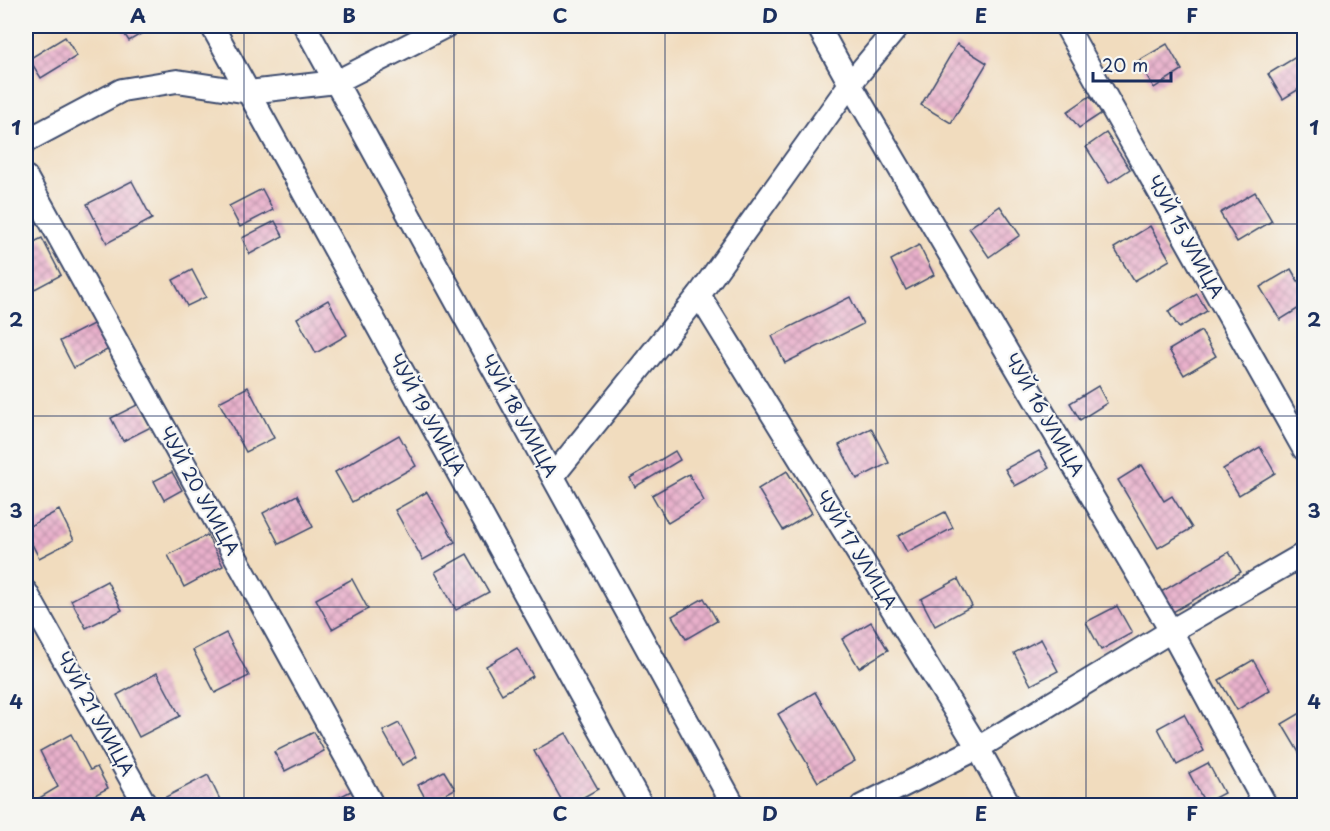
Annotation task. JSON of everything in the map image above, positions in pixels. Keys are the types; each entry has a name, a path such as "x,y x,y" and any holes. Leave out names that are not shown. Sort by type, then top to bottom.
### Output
{"street":[{"name":"ЧУЙ 19 УЛИЦА","path":"212,26 642,806"},
{"name":"ЧУЙ 18 УЛИЦА","path":"305,26 734,806"},
{"path":"26,141 122,90 177,81 249,92 336,82 446,26"},
{"name":"ЧУЙ 16 УЛИЦА","path":"818,26 1171,631 1266,806"},
{"path":"553,476 699,296 850,84 898,26"},
{"name":"ЧУЙ 15 УЛИЦА","path":"1066,26 1305,449"},
{"name":"ЧУЙ 20 УЛИЦА","path":"26,177 373,806"},
{"name":"ЧУЙ 17 УЛИЦА","path":"699,296 978,748 1010,806"},
{"path":"862,806 978,748 1171,631 1305,554"},
{"name":"ЧУЙ 21 УЛИЦА","path":"26,592 146,806"}],"building":[{"path":"119,26 154,26 129,41"},
{"path":"65,37 77,56 41,78 29,59"},
{"path":"957,44 987,63 951,123 921,105"},
{"path":"1167,44 1182,70 1154,88 1138,61"},
{"path":"1304,52 1304,86 1283,99 1268,74"},
{"path":"1090,96 1102,113 1079,128 1067,112"},
{"path":"1106,133 1130,169 1109,183 1086,147"},
{"path":"132,181 152,219 107,243 87,204"},
{"path":"262,189 273,210 240,227 229,206"},
{"path":"1255,192 1272,221 1237,242 1220,213"},
{"path":"1000,206 1020,235 989,257 969,228"},
{"path":"275,221 283,236 250,254 242,238"},
{"path":"1150,226 1170,260 1134,281 1114,248"},
{"path":"42,238 61,275 31,291 26,280 26,246"},
{"path":"919,245 934,275 906,290 891,260"},
{"path":"1291,269 1304,291 1304,305 1280,320 1260,287"},
{"path":"192,270 206,297 187,306 173,280"},
{"path":"1197,294 1207,311 1179,328 1168,311"},
{"path":"850,297 863,324 785,363 772,336"},
{"path":"328,300 347,335 316,353 297,318"},
{"path":"95,323 109,349 74,368 60,341"},
{"path":"1201,331 1216,356 1184,375 1169,350"},
{"path":"1098,386 1107,403 1080,420 1070,403"},
{"path":"248,387 274,438 246,452 219,402"},
{"path":"141,403 153,426 123,441 111,418"},
{"path":"871,428 889,463 857,479 839,445"},
{"path":"399,435 416,466 352,502 335,472"},
{"path":"1260,447 1275,473 1239,495 1223,469"},
{"path":"26,448 32,460 26,463"},
{"path":"675,451 680,460 635,487 630,478"},
{"path":"1039,451 1049,468 1015,486 1005,469"},
{"path":"1142,465 1164,501 1172,496 1192,528 1158,548 1118,480"},
{"path":"787,471 812,513 783,530 758,489"},
{"path":"172,472 182,490 164,500 154,481"},
{"path":"689,474 704,501 668,523 652,495"},
{"path":"427,492 455,542 423,560 395,510"},
{"path":"297,495 313,527 279,544 263,513"},
{"path":"59,510 74,540 39,558 26,528"},
{"path":"945,512 953,528 907,552 898,536"},
{"path":"207,535 223,566 184,587 168,555"},
{"path":"1229,552 1241,572 1173,612 1161,592"},
{"path":"467,554 489,592 456,610 435,572"},
{"path":"352,579 368,609 332,629 316,599"},
{"path":"958,579 972,606 935,626 921,599"},
{"path":"107,581 122,610 86,628 71,600"},
{"path":"704,598 717,621 686,639 672,616"},
{"path":"1117,606 1132,633 1101,650 1086,622"},
{"path":"871,622 888,650 859,668 842,639"},
{"path":"226,633 249,676 215,693 193,650"},
{"path":"1041,639 1058,671 1031,685 1014,653"},
{"path":"517,648 533,676 502,694 486,666"},
{"path":"1253,660 1270,690 1237,710 1219,680"},
{"path":"157,673 180,716 139,737 117,695"},
{"path":"815,692 855,761 818,782 778,714"},
{"path":"1304,711 1304,754 1301,756 1282,724"},
{"path":"1184,714 1204,751 1177,765 1158,728"},
{"path":"399,723 417,757 402,765 383,731"},
{"path":"314,732 324,751 285,771 274,752"},
{"path":"566,733 598,789 568,806 565,806 534,751"},
{"path":"71,734 90,770 97,767 108,788 74,806 26,806 58,787 40,751"},
{"path":"1208,763 1224,793 1205,803 1189,773"},
{"path":"444,771 455,789 428,803 418,785"},
{"path":"208,775 223,806 160,806 158,801"},
{"path":"26,778 33,793 26,797"},
{"path":"351,791 359,806 322,806"}]}
